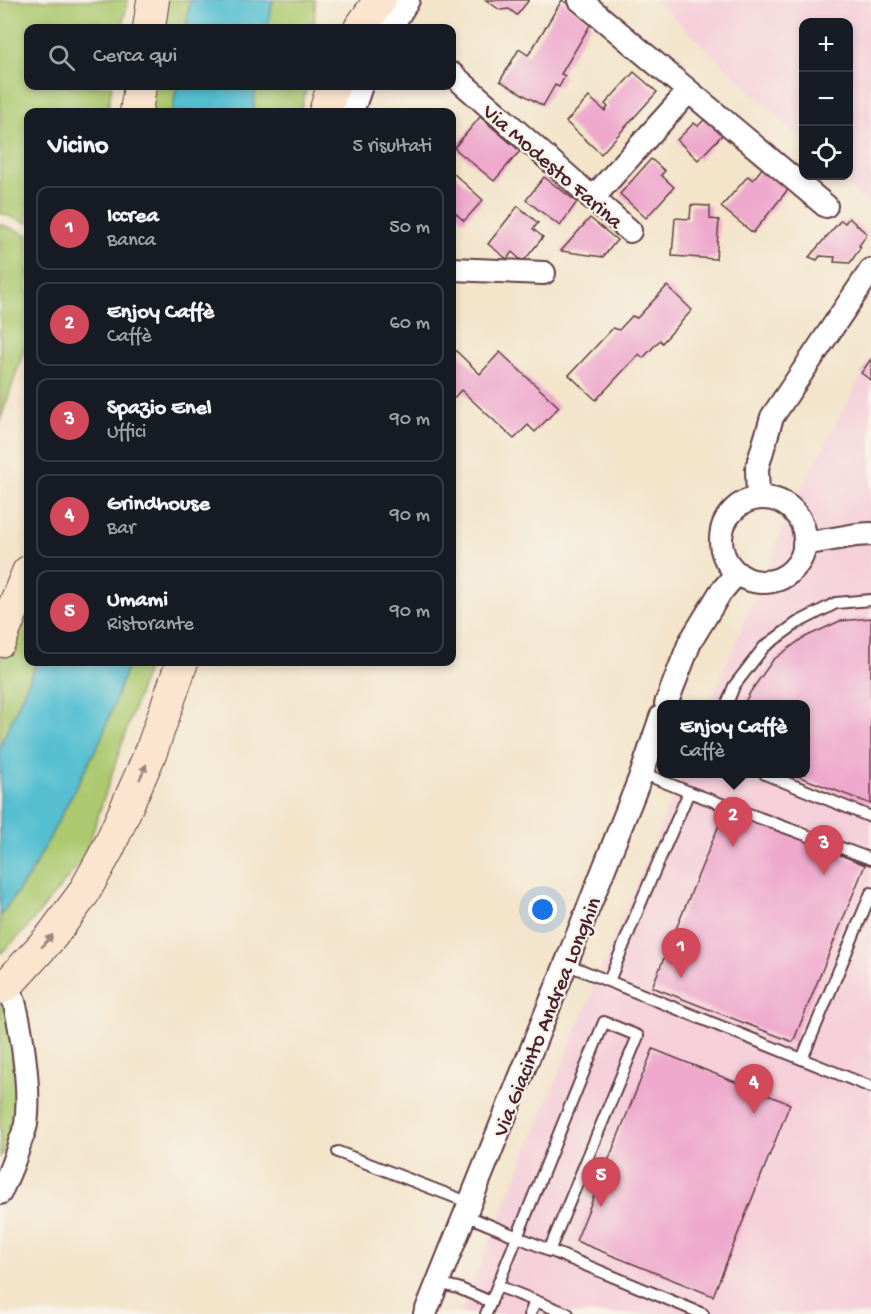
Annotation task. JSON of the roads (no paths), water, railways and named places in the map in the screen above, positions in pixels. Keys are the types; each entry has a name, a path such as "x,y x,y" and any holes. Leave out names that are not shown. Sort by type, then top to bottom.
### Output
{"main road":[{"path":"150,24 153,0"},
{"path":"376,24 391,20"},
{"path":"137,108 139,90"},
{"path":"326,108 332,90"},
{"path":"0,641 24,582"},
{"path":"4,986 57,928 83,894 108,849 151,752 182,666"}],"street":[{"path":"391,20 408,0"},
{"path":"580,0 825,206"},
{"name":"Via Modesto Farina","path":"456,78 630,231"},
{"path":"353,108 360,90"},
{"path":"592,199 688,92"},
{"path":"456,270 544,273"},
{"path":"758,498 757,468 772,417 871,270"},
{"path":"758,498 771,499 792,510 804,531 804,544 800,558 792,570 779,578 765,582 750,580 737,573 728,563 722,550 721,536 725,522 733,510 745,502 758,498"},
{"path":"804,544 871,534"},
{"path":"668,700 690,642 720,592 737,573"},
{"name":"Via Giacinto Andrea Longhin","path":"425,1314 657,732"},
{"path":"0,1193 13,1166 26,1125 27,1084 15,1004 4,986"}],"lane":[{"path":"729,700 734,686 764,647 797,623 836,603 871,600"},
{"path":"642,773 871,859"},
{"path":"775,778 871,817"},
{"path":"609,981 689,792"},
{"path":"802,1059 871,892"},
{"path":"566,964 871,1087"},
{"path":"486,1314 604,1022 638,1036 549,1251"},
{"path":"338,1152 468,1209 517,1238 703,1314"},
{"path":"437,1283 458,1288 491,1302"},
{"path":"498,1286 568,1314"},
{"path":"530,1314 535,1301"}],"water":[{"path":"190,0 273,0 268,24 187,24"},
{"path":"176,90 256,90 253,108 173,108"},
{"path":"35,666 128,666 101,739 31,873 0,916 0,746"}],"place":[{"name":"Enjoy Caffè","path":"733,847"},
{"name":"Spazio Enel","path":"824,875"},
{"name":"Iccrea","path":"681,978"},
{"name":"Grindhouse","path":"754,1114"},
{"name":"Umami","path":"601,1207"}]}
